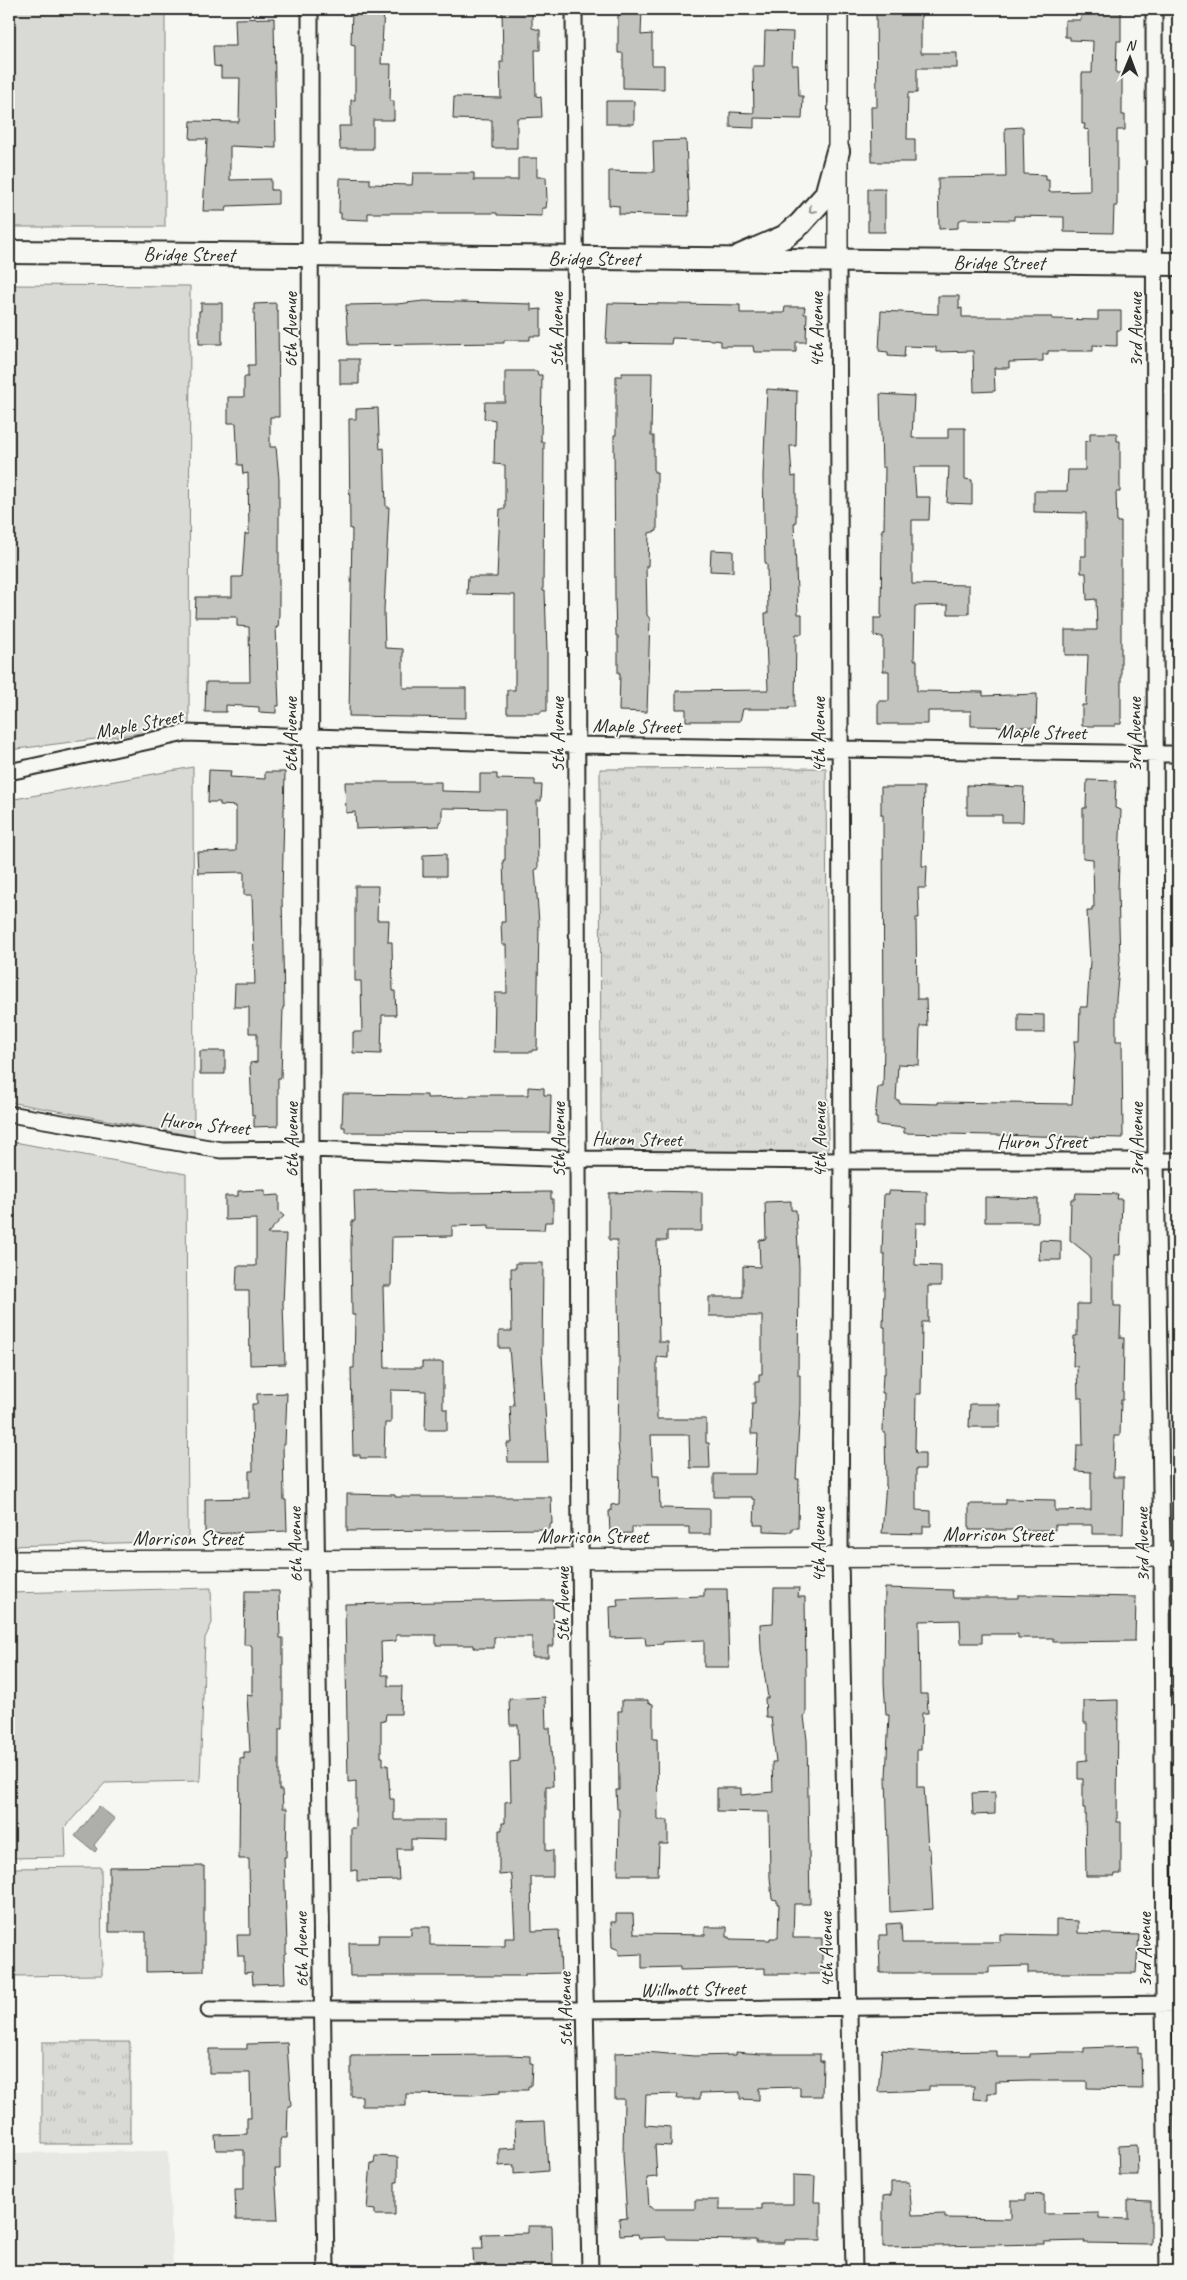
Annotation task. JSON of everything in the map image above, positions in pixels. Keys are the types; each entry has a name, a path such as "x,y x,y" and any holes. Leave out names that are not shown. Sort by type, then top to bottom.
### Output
{"main road":[{"path":"727,260 765,247 784,237 800,224 826,195 838,151"},
{"name":"Bridge Street","path":"9,252 310,253 727,260 1178,264"}],"street":[{"name":"6th Avenue","path":"310,9 310,1150 326,2271"},
{"name":"5th Avenue","path":"574,9 578,1159 585,2010 590,2271"},
{"name":"4th Avenue","path":"838,9 842,1161 840,1556 854,2271"},
{"name":"3rd Avenue","path":"1154,9 1156,1160 1170,1556 1171,2004 1168,2271"},
{"name":"Maple Street","path":"9,772 185,733 577,745 1178,754"},
{"name":"Huron Street","path":"9,1114 221,1150 310,1150 578,1159 1178,1161"},
{"name":"Morrison Street","path":"9,1561 1170,1556"},
{"name":"Willmott Street","path":"209,2010 585,2010 1171,2004"}],"shaded area":[{"path":"99,1806 115,1819 94,1845 97,1849 95,1852 75,1836"},
{"path":"168,2151 173,2271 9,2271 9,2153"}],"green space":[{"path":"9,9 165,9 165,227 9,227"},
{"path":"9,285 190,286 189,727 9,750"},
{"path":"193,767 194,1136 9,1102 9,800"},
{"path":"826,768 828,1151 601,1152 600,769"},
{"path":"9,1141 186,1174 188,1541 9,1546"},
{"path":"211,1588 212,1623 205,1638 200,1781 105,1783 65,1827 66,1857 9,1858 9,1593"},
{"path":"101,1867 102,1975 9,1976 9,1868"},
{"path":"42,2042 130,2042 130,2144 42,2144"}],"building":[{"path":"352,9 384,9 381,64 391,64 390,101 394,101 394,120 373,120 373,149 340,149 339,126 351,126 351,100 355,100 355,45 351,44"},
{"path":"502,9 532,9 532,28 540,30 540,50 535,50 536,96 541,97 542,117 517,118 517,148 492,148 492,120 453,119 454,97 501,98 500,62 503,62"},
{"path":"618,9 642,9 641,35 652,34 652,65 664,65 664,89 623,88 623,53 618,53"},
{"path":"876,9 921,9 921,53 957,53 957,68 917,68 917,93 908,93 907,139 915,139 915,162 872,162 871,107 877,107"},
{"path":"1081,9 1121,9 1121,41 1117,41 1116,73 1122,73 1122,115 1125,115 1125,130 1117,130 1117,206 1114,206 1113,233 1064,232 1064,217 1014,216 1014,220 963,219 958,221 958,228 939,229 938,178 1006,177 1005,128 1023,127 1024,174 1046,175 1046,180 1049,180 1049,192 1090,191 1089,130 1084,129 1085,124 1082,124 1082,73 1092,73 1093,41 1070,40 1070,37 1065,37 1065,20 1081,20"},
{"path":"274,18 276,148 230,146 230,180 271,179 271,190 278,190 278,204 227,206 226,211 203,211 207,139 190,139 191,121 239,122 240,78 221,78 221,67 214,66 213,46 236,46 235,19"},
{"path":"765,31 793,32 792,65 798,65 799,96 803,96 802,119 754,118 754,128 730,127 730,112 754,113 753,66 764,66"},
{"path":"606,101 634,101 634,124 606,124"},
{"path":"686,140 689,216 619,214 619,206 609,205 609,171 654,172 653,141"},
{"path":"518,158 537,158 537,177 546,177 547,200 546,208 542,208 542,216 497,215 497,213 368,213 368,220 341,219 341,213 339,213 340,178 370,179 370,184 412,185 413,173 474,173 474,180 518,180"},
{"path":"868,189 885,189 885,232 868,232"},
{"path":"938,296 959,296 959,309 962,308 962,317 1052,317 1052,319 1098,320 1098,311 1121,311 1121,330 1117,330 1117,346 1093,345 1093,351 1048,351 1048,354 1043,354 1043,361 1009,362 1009,368 994,368 995,391 974,392 973,351 936,352 936,347 905,346 904,357 888,356 888,352 879,351 881,311 938,314"},
{"path":"424,301 531,304 531,310 541,309 541,336 530,336 530,340 504,340 504,343 348,345 346,305 397,304"},
{"path":"201,303 222,303 222,344 199,344 199,311 201,311"},
{"path":"276,303 276,310 278,311 279,417 270,417 270,447 276,447 279,479 279,614 278,628 276,627 279,706 276,706 276,713 259,712 259,707 226,705 226,712 205,712 206,682 250,682 249,627 237,626 237,617 195,617 196,597 232,597 232,577 242,577 245,534 249,534 248,473 243,474 242,465 238,465 236,423 228,423 228,397 244,397 244,377 248,377 248,365 255,365 254,304"},
{"path":"608,303 740,305 740,313 784,313 785,307 805,307 804,314 807,314 806,342 796,342 796,352 754,352 753,346 721,346 721,341 715,340 672,338 671,344 606,343"},
{"path":"340,359 359,359 359,384 340,384"},
{"path":"505,371 537,371 538,375 542,375 541,442 544,442 543,591 545,591 547,651 547,711 541,711 541,713 507,713 507,690 515,690 515,595 467,594 468,577 497,577 500,509 505,509 505,465 494,464 495,420 484,418 485,402 505,402"},
{"path":"622,373 652,373 651,436 654,436 654,472 657,472 657,531 649,533 648,566 646,566 647,615 650,619 647,712 619,711 620,673 618,673 618,636 616,636 615,600 614,435 616,435 616,376 622,376"},
{"path":"767,389 797,391 796,446 790,446 792,477 796,476 796,523 794,523 798,614 802,614 802,634 796,634 795,707 789,707 789,709 743,709 740,721 686,721 686,709 676,709 676,691 768,690 765,613 768,613 767,565 765,562 763,476"},
{"path":"880,394 914,396 912,438 948,438 948,428 965,428 965,479 972,480 972,504 947,503 949,467 914,467 916,497 930,497 929,520 912,520 912,584 969,585 969,614 948,614 948,605 915,606 914,660 917,660 917,691 983,692 983,696 1037,694 1036,727 971,726 971,711 928,711 928,724 878,724 878,701 889,701 889,671 883,671 883,637 874,636 874,618 881,618 882,529 884,529 885,467 882,467"},
{"path":"378,408 380,449 384,448 386,507 389,507 384,610 385,648 403,649 403,688 466,688 466,718 349,716 352,529 350,529 349,419 356,419 356,409"},
{"path":"1090,433 1117,433 1117,441 1120,441 1120,492 1116,492 1117,522 1121,522 1121,724 1115,724 1115,726 1082,726 1082,705 1086,705 1088,655 1065,655 1065,630 1097,630 1096,599 1087,600 1086,573 1081,573 1081,556 1086,556 1086,513 1034,512 1034,491 1067,491 1068,470 1085,470 1085,442 1090,441"},
{"path":"711,550 733,551 733,572 710,571"},
{"path":"209,770 231,771 230,777 265,779 265,772 285,772 282,894 284,1007 281,1078 278,1078 278,1126 254,1127 250,1063 257,1062 257,1033 249,1033 249,1007 234,1007 235,984 255,984 252,895 244,895 244,872 198,873 197,852 236,851 236,806 220,805 220,802 208,802"},
{"path":"480,774 497,774 497,779 535,780 535,785 542,785 541,801 537,801 538,869 535,869 539,923 537,1050 532,1050 532,1052 494,1052 495,993 507,993 506,945 502,945 501,922 505,922 503,860 505,860 505,809 442,808 442,821 439,822 439,826 356,829 355,812 346,813 345,782 441,782 441,791 480,792"},
{"path":"1087,780 1116,781 1115,808 1121,810 1118,890 1120,959 1116,999 1116,1041 1122,1041 1123,1138 904,1133 904,1128 877,1125 877,1118 875,1118 878,1087 883,1087 884,1044 883,815 881,815 881,787 924,787 922,866 927,866 926,888 918,888 919,918 916,918 917,999 926,999 927,1026 920,1026 919,1065 898,1064 896,1100 899,1100 899,1103 938,1104 938,1102 1072,1104 1074,1041 1079,1041 1080,1007 1087,1007 1090,961 1087,911 1092,911 1092,907 1094,907 1093,859 1083,858 1083,808 1086,808"},
{"path":"967,785 1024,787 1023,822 1002,822 1002,815 967,815"},
{"path":"446,854 446,876 423,876 423,855"},
{"path":"355,886 378,886 377,920 389,920 388,942 392,942 393,991 395,991 396,1015 382,1015 381,1054 353,1053 353,1032 362,1032 361,981 355,981"},
{"path":"1018,1014 1044,1015 1044,1033 1018,1033"},
{"path":"200,1051 225,1051 225,1074 200,1074"},
{"path":"528,1087 544,1088 544,1095 551,1095 550,1133 345,1132 345,1127 342,1127 343,1094 427,1095 427,1098 470,1097 470,1095 528,1095"},
{"path":"265,1190 265,1196 279,1195 279,1212 284,1216 267,1234 286,1234 283,1304 285,1364 250,1365 249,1291 236,1291 237,1266 256,1266 256,1219 225,1220 225,1196 238,1196 238,1191"},
{"path":"382,1190 450,1193 551,1192 551,1199 553,1199 553,1222 545,1222 544,1230 489,1229 489,1225 452,1226 452,1236 392,1237 391,1286 383,1286 385,1368 422,1368 422,1362 443,1362 443,1409 447,1409 447,1430 425,1430 426,1391 391,1390 391,1423 385,1423 384,1458 360,1458 360,1455 353,1455 351,1368 354,1368 355,1315 352,1315 351,1241 352,1221 355,1221 354,1191"},
{"path":"645,1191 702,1192 702,1231 667,1231 667,1241 657,1241 659,1342 668,1342 668,1358 658,1357 657,1359 657,1419 706,1419 706,1443 709,1443 710,1468 690,1468 689,1435 651,1435 653,1476 659,1476 660,1508 710,1509 710,1534 689,1534 689,1527 632,1527 632,1533 610,1534 609,1511 611,1511 611,1505 619,1504 620,1462 618,1443 617,1240 609,1240 609,1193"},
{"path":"889,1191 927,1192 927,1223 916,1223 915,1265 941,1266 941,1286 928,1286 928,1322 922,1322 921,1394 916,1394 915,1448 916,1453 925,1453 925,1469 916,1469 916,1510 931,1511 931,1526 923,1526 923,1534 882,1533 886,1483 885,1433 883,1433 884,1393 882,1393 883,1374 885,1374 885,1327 883,1327 885,1254 882,1254 884,1194 889,1194"},
{"path":"1076,1193 1118,1194 1117,1199 1122,1199 1120,1255 1114,1255 1114,1306 1121,1306 1120,1338 1124,1338 1123,1400 1121,1400 1120,1436 1114,1436 1113,1477 1124,1477 1123,1534 1092,1534 1092,1525 1055,1525 1055,1530 969,1530 969,1504 1006,1504 1006,1499 1055,1500 1055,1511 1091,1510 1091,1472 1076,1471 1077,1445 1083,1445 1082,1398 1078,1398 1077,1366 1073,1366 1074,1336 1077,1336 1077,1304 1090,1304 1090,1256 1070,1240 1071,1199 1075,1199"},
{"path":"985,1197 1038,1199 1038,1222 985,1222"},
{"path":"791,1201 791,1210 796,1210 799,1268 798,1375 800,1375 800,1404 796,1479 799,1479 798,1528 792,1528 792,1532 763,1531 763,1525 754,1525 755,1500 752,1497 714,1497 714,1474 756,1474 758,1434 751,1434 752,1403 755,1403 755,1382 759,1382 759,1374 762,1374 762,1316 709,1316 709,1297 743,1297 743,1266 760,1267 759,1240 766,1239 765,1202"},
{"path":"1040,1240 1061,1241 1061,1260 1039,1260"},
{"path":"516,1263 543,1263 542,1353 548,1462 508,1462 507,1443 512,1443 510,1406 514,1406 509,1348 499,1348 499,1331 512,1331 511,1268 516,1268"},
{"path":"287,1393 285,1444 283,1444 284,1500 286,1500 287,1531 205,1534 205,1499 249,1498 249,1471 253,1471 252,1404 257,1404 257,1394"},
{"path":"970,1404 1000,1404 1000,1427 969,1427"},
{"path":"347,1494 395,1495 395,1497 551,1497 552,1524 550,1524 550,1529 347,1531"},
{"path":"774,1588 799,1588 798,1597 805,1597 806,1715 804,1716 807,1740 810,1904 794,1904 793,1938 822,1938 822,1974 765,1974 765,1968 680,1970 680,1967 642,1968 642,1954 619,1955 619,1950 612,1947 611,1922 616,1922 616,1914 633,1914 634,1934 705,1935 705,1927 727,1927 727,1937 730,1937 730,1939 770,1940 770,1938 778,1938 779,1904 777,1904 777,1900 772,1899 770,1877 769,1812 717,1811 717,1788 741,1788 741,1795 773,1792 772,1762 776,1762 771,1717 766,1717 765,1698 768,1698 761,1650 760,1624 773,1623"},
{"path":"885,1588 952,1590 953,1598 1018,1598 1018,1595 1136,1597 1135,1641 1053,1642 1053,1638 1018,1638 1018,1634 982,1634 982,1643 961,1643 960,1620 919,1621 920,1694 927,1694 928,1713 922,1713 921,1750 917,1750 917,1787 924,1787 933,1909 890,1912 886,1777 889,1715 886,1715 884,1683"},
{"path":"704,1589 727,1589 729,1667 704,1667 704,1640 663,1642 663,1644 646,1645 645,1637 611,1638 610,1607 618,1606 617,1599 704,1596"},
{"path":"245,1591 279,1591 280,1638 283,1638 283,1729 279,1729 279,1790 282,1790 283,1808 287,1808 286,1857 284,1857 287,1945 286,1953 284,1954 285,1983 253,1984 252,1972 244,1973 244,1956 238,1956 237,1935 250,1935 249,1859 239,1859 240,1758 244,1759 244,1752 250,1752 247,1695 252,1696 252,1647 251,1645 244,1645"},
{"path":"553,1600 554,1646 548,1646 548,1657 532,1657 532,1637 494,1637 494,1648 474,1648 474,1645 436,1645 436,1635 396,1635 396,1641 381,1642 382,1675 388,1675 388,1686 402,1686 401,1714 386,1714 385,1721 381,1720 381,1757 383,1757 383,1765 388,1765 390,1799 394,1799 394,1820 445,1820 445,1840 411,1839 411,1849 397,1849 399,1880 357,1881 357,1870 351,1871 351,1828 356,1828 356,1781 348,1782 345,1604"},
{"path":"545,1697 546,1728 550,1728 553,1786 546,1786 546,1851 553,1850 553,1877 531,1877 532,1931 559,1930 561,1973 525,1974 525,1976 350,1976 349,1943 378,1943 379,1935 411,1935 411,1927 430,1927 430,1945 505,1946 505,1938 515,1938 512,1877 511,1874 499,1875 499,1830 502,1830 502,1823 505,1823 505,1802 511,1801 510,1762 519,1761 518,1725 510,1725 509,1699"},
{"path":"622,1700 648,1700 648,1703 653,1704 653,1739 657,1739 658,1820 668,1820 668,1844 659,1844 658,1875 618,1875 619,1809 617,1809 616,1790 619,1790 618,1711 622,1711"},
{"path":"1118,1700 1117,1822 1121,1822 1121,1874 1115,1874 1115,1876 1086,1876 1083,1779 1078,1779 1078,1761 1087,1760 1087,1723 1084,1723 1084,1701"},
{"path":"995,1792 995,1814 973,1815 972,1793"},
{"path":"204,1866 204,1971 146,1972 146,1932 109,1932 109,1867"},
{"path":"1056,1920 1078,1921 1078,1933 1139,1935 1136,1973 1028,1973 1028,1966 989,1967 989,1973 880,1973 879,1935 887,1935 886,1924 901,1923 902,1943 1000,1942 1000,1934 1056,1935"},
{"path":"287,2043 291,2106 288,2106 287,2138 281,2138 280,2141 280,2169 275,2169 278,2220 236,2220 235,2189 244,2189 244,2150 216,2150 215,2135 247,2134 247,2118 251,2118 250,2073 209,2073 209,2049 247,2049 247,2044"},
{"path":"1138,2046 1138,2054 1141,2053 1142,2089 1087,2088 1087,2081 1030,2081 996,2082 996,2093 988,2093 988,2100 973,2099 974,2086 929,2086 929,2090 878,2092 882,2049 929,2052 997,2051 997,2057 1030,2057 1030,2054 1084,2052 1084,2048"},
{"path":"644,2052 694,2056 736,2055 736,2052 820,2054 820,2061 823,2061 822,2096 800,2096 800,2087 759,2088 759,2100 740,2099 740,2092 700,2093 700,2099 677,2099 678,2094 646,2095 645,2125 671,2127 671,2146 655,2145 657,2177 647,2178 649,2207 652,2207 652,2209 695,2209 695,2200 719,2200 719,2209 762,2209 762,2204 793,2204 793,2175 815,2176 814,2202 821,2202 821,2240 785,2240 785,2243 756,2243 756,2240 666,2239 666,2237 639,2238 638,2234 620,2235 619,2219 627,2218 623,2155 624,2099 615,2099 615,2053"},
{"path":"351,2056 530,2056 530,2063 532,2063 531,2086 528,2086 528,2090 500,2090 500,2093 471,2095 406,2094 406,2106 362,2106 362,2096 351,2096"},
{"path":"545,2121 548,2171 514,2174 514,2165 499,2166 499,2149 516,2148 515,2122"},
{"path":"1137,2145 1138,2175 1119,2175 1118,2146"},
{"path":"375,2156 398,2157 398,2182 395,2182 395,2215 375,2215 375,2210 367,2209 371,2163 374,2164"},
{"path":"891,2182 909,2182 912,2215 945,2214 945,2218 1011,2219 1011,2200 1026,2200 1026,2194 1044,2195 1044,2214 1099,2213 1099,2218 1128,2219 1128,2200 1151,2201 1151,2244 1084,2243 1085,2241 1044,2242 1044,2244 883,2247 883,2196 891,2195"},
{"path":"528,2226 552,2226 553,2265 529,2265 529,2271 474,2271 473,2249 483,2249 482,2234 528,2233"}]}
